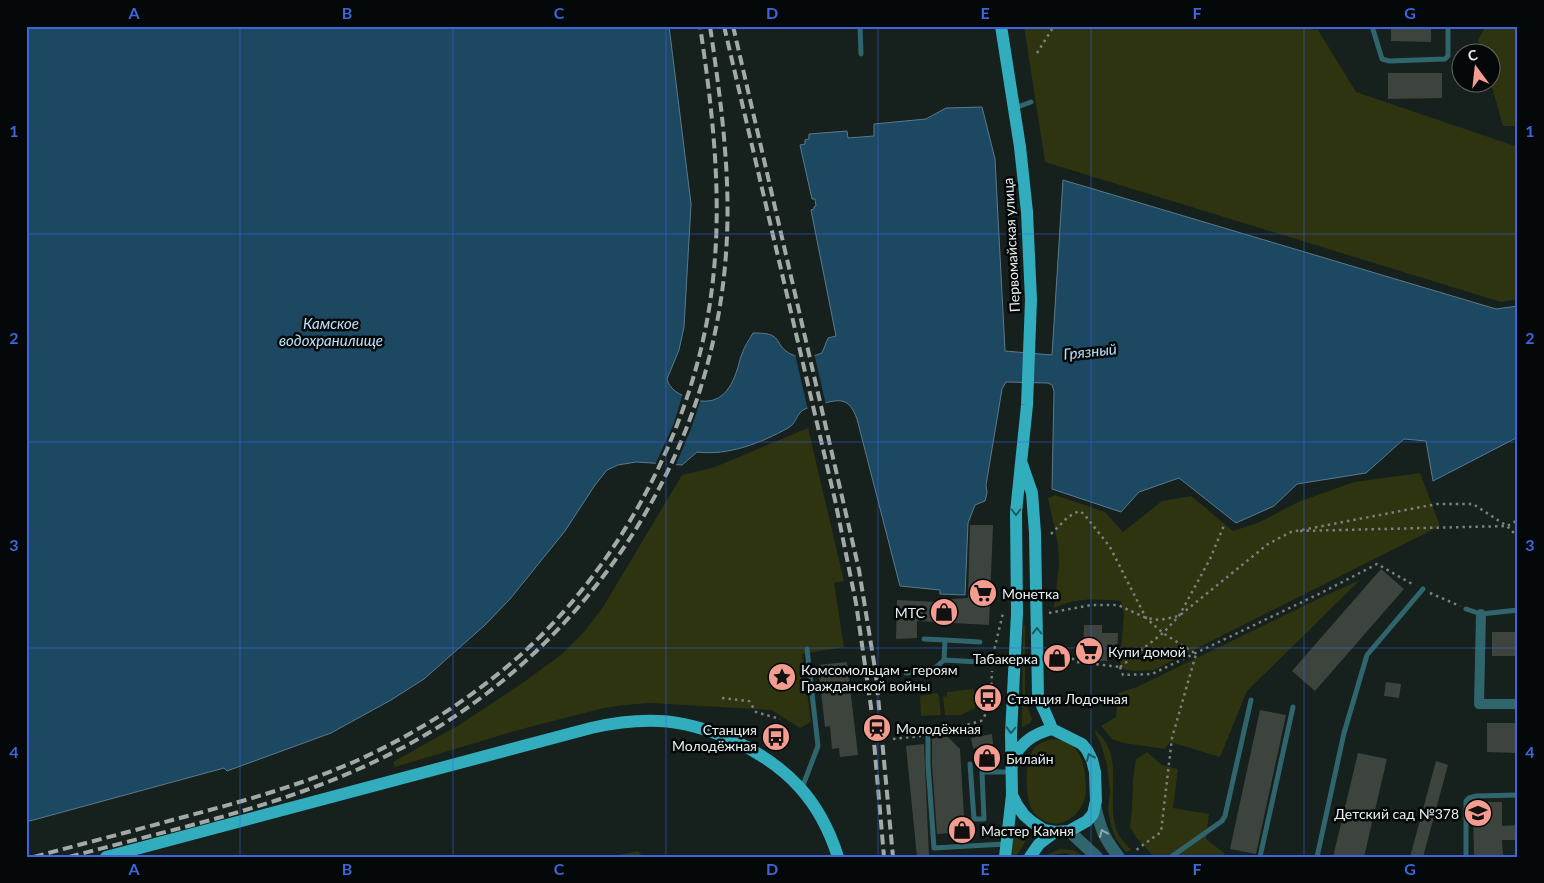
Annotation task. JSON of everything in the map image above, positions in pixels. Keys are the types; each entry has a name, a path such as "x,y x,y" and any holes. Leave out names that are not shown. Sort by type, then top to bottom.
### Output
{"main road":[{"name":"Первомайская улица","path":"1002,26 1015,108 1028,221 1031,300 1027,405 1016,512 1017,613 1011,734 1012,767"},
{"name":"Первомайская улица","path":"1022,464 1032,493 1035,533 1038,696 1041,705 1048,715 1052,729"},
{"path":"106,857 591,728 624,722 660,720 711,730 768,759 782,769 802,788 823,820 838,857"},
{"path":"1005,857 1012,795 1012,767 1018,749 1035,734 1052,729 1076,741 1088,750 1095,772 1096,788 1093,814 1087,821 1069,832 1044,830 1024,815 1016,806 1012,795"},
{"path":"1030,857 1039,844 1056,832"}],"street":[{"path":"1481,614 1479,704 1518,704"},
{"path":"1095,805 1102,831 1109,845 1119,857"},
{"path":"1069,832 1097,857"}],"lane":[{"path":"860,26 861,54"},
{"path":"1372,26 1382,59 1389,61 1444,58 1448,56 1448,26"},
{"path":"1015,108 1031,102"},
{"path":"1317,857 1344,734 1367,655 1423,589"},
{"path":"1466,609 1481,614 1518,610"},
{"path":"924,639 980,642"},
{"path":"944,660 945,640"},
{"path":"802,788 818,746 807,649"},
{"path":"906,673 933,670 944,660 1014,664"},
{"path":"1171,857 1222,821 1226,816 1251,700"},
{"path":"1260,857 1293,707"},
{"path":"928,735 928,765 934,848 1006,844"},
{"path":"970,764 974,819 984,819 982,772"},
{"path":"971,772 1012,767"},
{"path":"1466,857 1466,801 1476,796 1518,795"}],"path":[{"path":"1037,53 1054,26"},
{"path":"1046,650 1068,654 1076,662 1120,667 1163,633 1179,616 1268,544 1292,532 1437,504 1474,504 1507,526 1518,537"},
{"path":"1051,534 1068,517 1079,511 1084,514 1110,547 1146,618"},
{"path":"1292,532 1507,526 1518,520"},
{"path":"1146,618 1160,620 1179,616 1210,559 1225,523"},
{"path":"1120,667 1123,675 1152,674 1377,564 1423,589 1466,609"},
{"path":"1048,613 1091,604 1118,605 1146,618 1163,633 1196,654"},
{"path":"893,739 928,735 981,722 985,716 991,695 993,652 1003,613"},
{"path":"1136,850 1161,832 1172,738 1196,654"},
{"path":"722,698 749,701 756,712 780,719"}],"green space":[{"path":"1024,26 1287,26 1318,30 1356,92 1518,147 1518,299 1501,302 1045,162"},
{"path":"1486,26 1518,26 1518,126 1503,126 1494,92 1502,92 1502,42 1479,42"},
{"path":"808,428 844,581 834,583 844,647 802,654 811,722 800,728 771,710 650,703 624,705 604,708 518,730 395,767 393,762 459,725 524,682 562,654 585,631 603,607 682,475 715,467"},
{"path":"1420,473 1440,526 1154,670 1134,671 1123,669 1120,662 1124,615 1121,601 1078,600 1054,608 1059,565 1058,545 1048,498 1055,495 1105,512 1123,532 1162,501 1191,496 1233,531 1260,522 1298,502 1354,482"},
{"path":"1360,580 1247,691 1220,757 1170,742 1165,749 1124,743 1112,739 1101,726 1116,717 1118,693 1137,687"},
{"path":"1023,625 1025,625 1025,699 1032,720 1022,727"},
{"path":"973,689 975,693 975,708 961,715 945,715 943,697 947,696 947,692"},
{"path":"937,693 941,715 921,716 920,696"},
{"path":"1096,731 1105,741 1113,765 1114,819 1119,836 1131,850 1126,852 1116,839 1111,826 1108,810 1110,791 1107,765 1101,744 1095,733"},
{"path":"1052,739 1070,744 1076,749 1083,763 1086,789 1085,798 1076,814 1069,820 1061,823 1044,821 1036,815 1032,810 1027,793 1027,773 1030,756 1039,744"},
{"path":"1147,752 1162,765 1178,769 1173,808 1209,814 1206,839 1224,853 1224,857 1154,857 1135,836 1130,827 1136,759"},
{"path":"1014,826 1019,828 1027,839 1016,857 1011,857"},
{"path":"1060,849 1073,850 1085,857 1077,857 1065,853 1042,857"},
{"path":"638,851 643,857 609,857"}],"water":[{"name":"Камское водохранилище","path":"26,26 669,26 691,204 684,327 679,350 667,379 675,391 686,397 706,401 719,398 733,381 744,349 753,333 771,335 776,338 785,350 794,356 800,357 822,353 828,338 836,336 811,210 816,206 815,199 812,199 800,145 805,144 805,140 809,139 809,134 847,131 848,138 874,136 874,124 926,119 946,108 982,107 995,159 1005,351 1052,355 1063,180 1496,309 1518,306 1518,437 1433,481 1426,441 1404,439 1366,473 1297,484 1274,506 1236,523 1179,478 1139,492 1121,512 1052,489 1054,391 1052,385 1048,383 1006,382 1002,389 985,501 975,505 968,523 965,595 940,594 940,590 900,586 857,419 851,407 843,401 834,401 809,407 799,414 788,428 767,439 744,447 720,452 697,452 682,465 636,462 618,465 607,470 565,531 510,599 485,625 424,679 391,700 331,733 227,771 224,768 26,822"}],"pier":[{"path":"814,353 826,405 808,410 795,354"},
{"path":"683,393 701,399 691,429 675,467 655,465 674,423"}],"building":[{"path":"1391,26 1431,26 1431,42 1391,41"},
{"path":"1388,73 1442,73 1442,98 1388,99"},
{"path":"970,525 993,525 989,625 917,621 917,638 896,639 897,600 938,602 939,600 968,598"},
{"path":"1381,569 1404,589 1315,691 1292,671"},
{"path":"1084,625 1102,625 1102,633 1118,633 1117,658 1107,658 1107,661 1091,661 1091,657 1083,657"},
{"path":"1492,632 1518,632 1518,656 1492,656"},
{"path":"847,662 858,755 840,757 839,748 832,749 830,726 825,727 818,665"},
{"path":"1386,682 1401,684 1399,698 1384,696"},
{"path":"1260,710 1286,715 1256,854 1230,849"},
{"path":"1487,723 1518,723 1518,753 1487,752"},
{"path":"992,734 994,753 983,755 982,747 973,748 971,738"},
{"path":"948,737 960,749 965,832 937,834 932,738"},
{"path":"924,744 929,857 917,857 906,746"},
{"path":"1358,753 1387,759 1364,857 1333,857"},
{"path":"1436,761 1448,765 1423,857 1410,857"},
{"path":"1473,802 1502,802 1502,826 1518,825 1518,840 1502,840 1503,857 1474,857"}],"railway":[{"path":"34,857 222,807 312,778 379,750 424,726 466,698 506,667 561,615 594,575 650,486 672,438 690,388 703,338 712,288 717,223 715,157 709,91 700,26"},
{"path":"69,857 265,804 341,777 378,760 451,719 516,669 575,611 625,546 666,475 697,399 718,319 728,210 721,104 710,26"},
{"path":"724,26 835,500 856,603 871,707 884,857"},
{"path":"733,26 859,570 876,675 893,857"}],"place":[{"name":"Монетка","path":"983,593"},
{"name":"МТС","path":"944,612"},
{"name":"Купи домой","path":"1089,651"},
{"name":"Табакерка","path":"1057,658"},
{"name":"Комсомольцам - героям Гражданской войны","path":"782,677"},
{"name":"Станция Лодочная","path":"988,698"},
{"name":"Молодёжная","path":"877,728"},
{"name":"Станция Молодёжная","path":"776,737"},
{"name":"Билайн","path":"987,758"},
{"name":"Детский сад №378","path":"1478,813"},
{"name":"Мастер Камня","path":"962,830"}],"water label":[{"name":"Грязный","path":"1090,351"}]}
